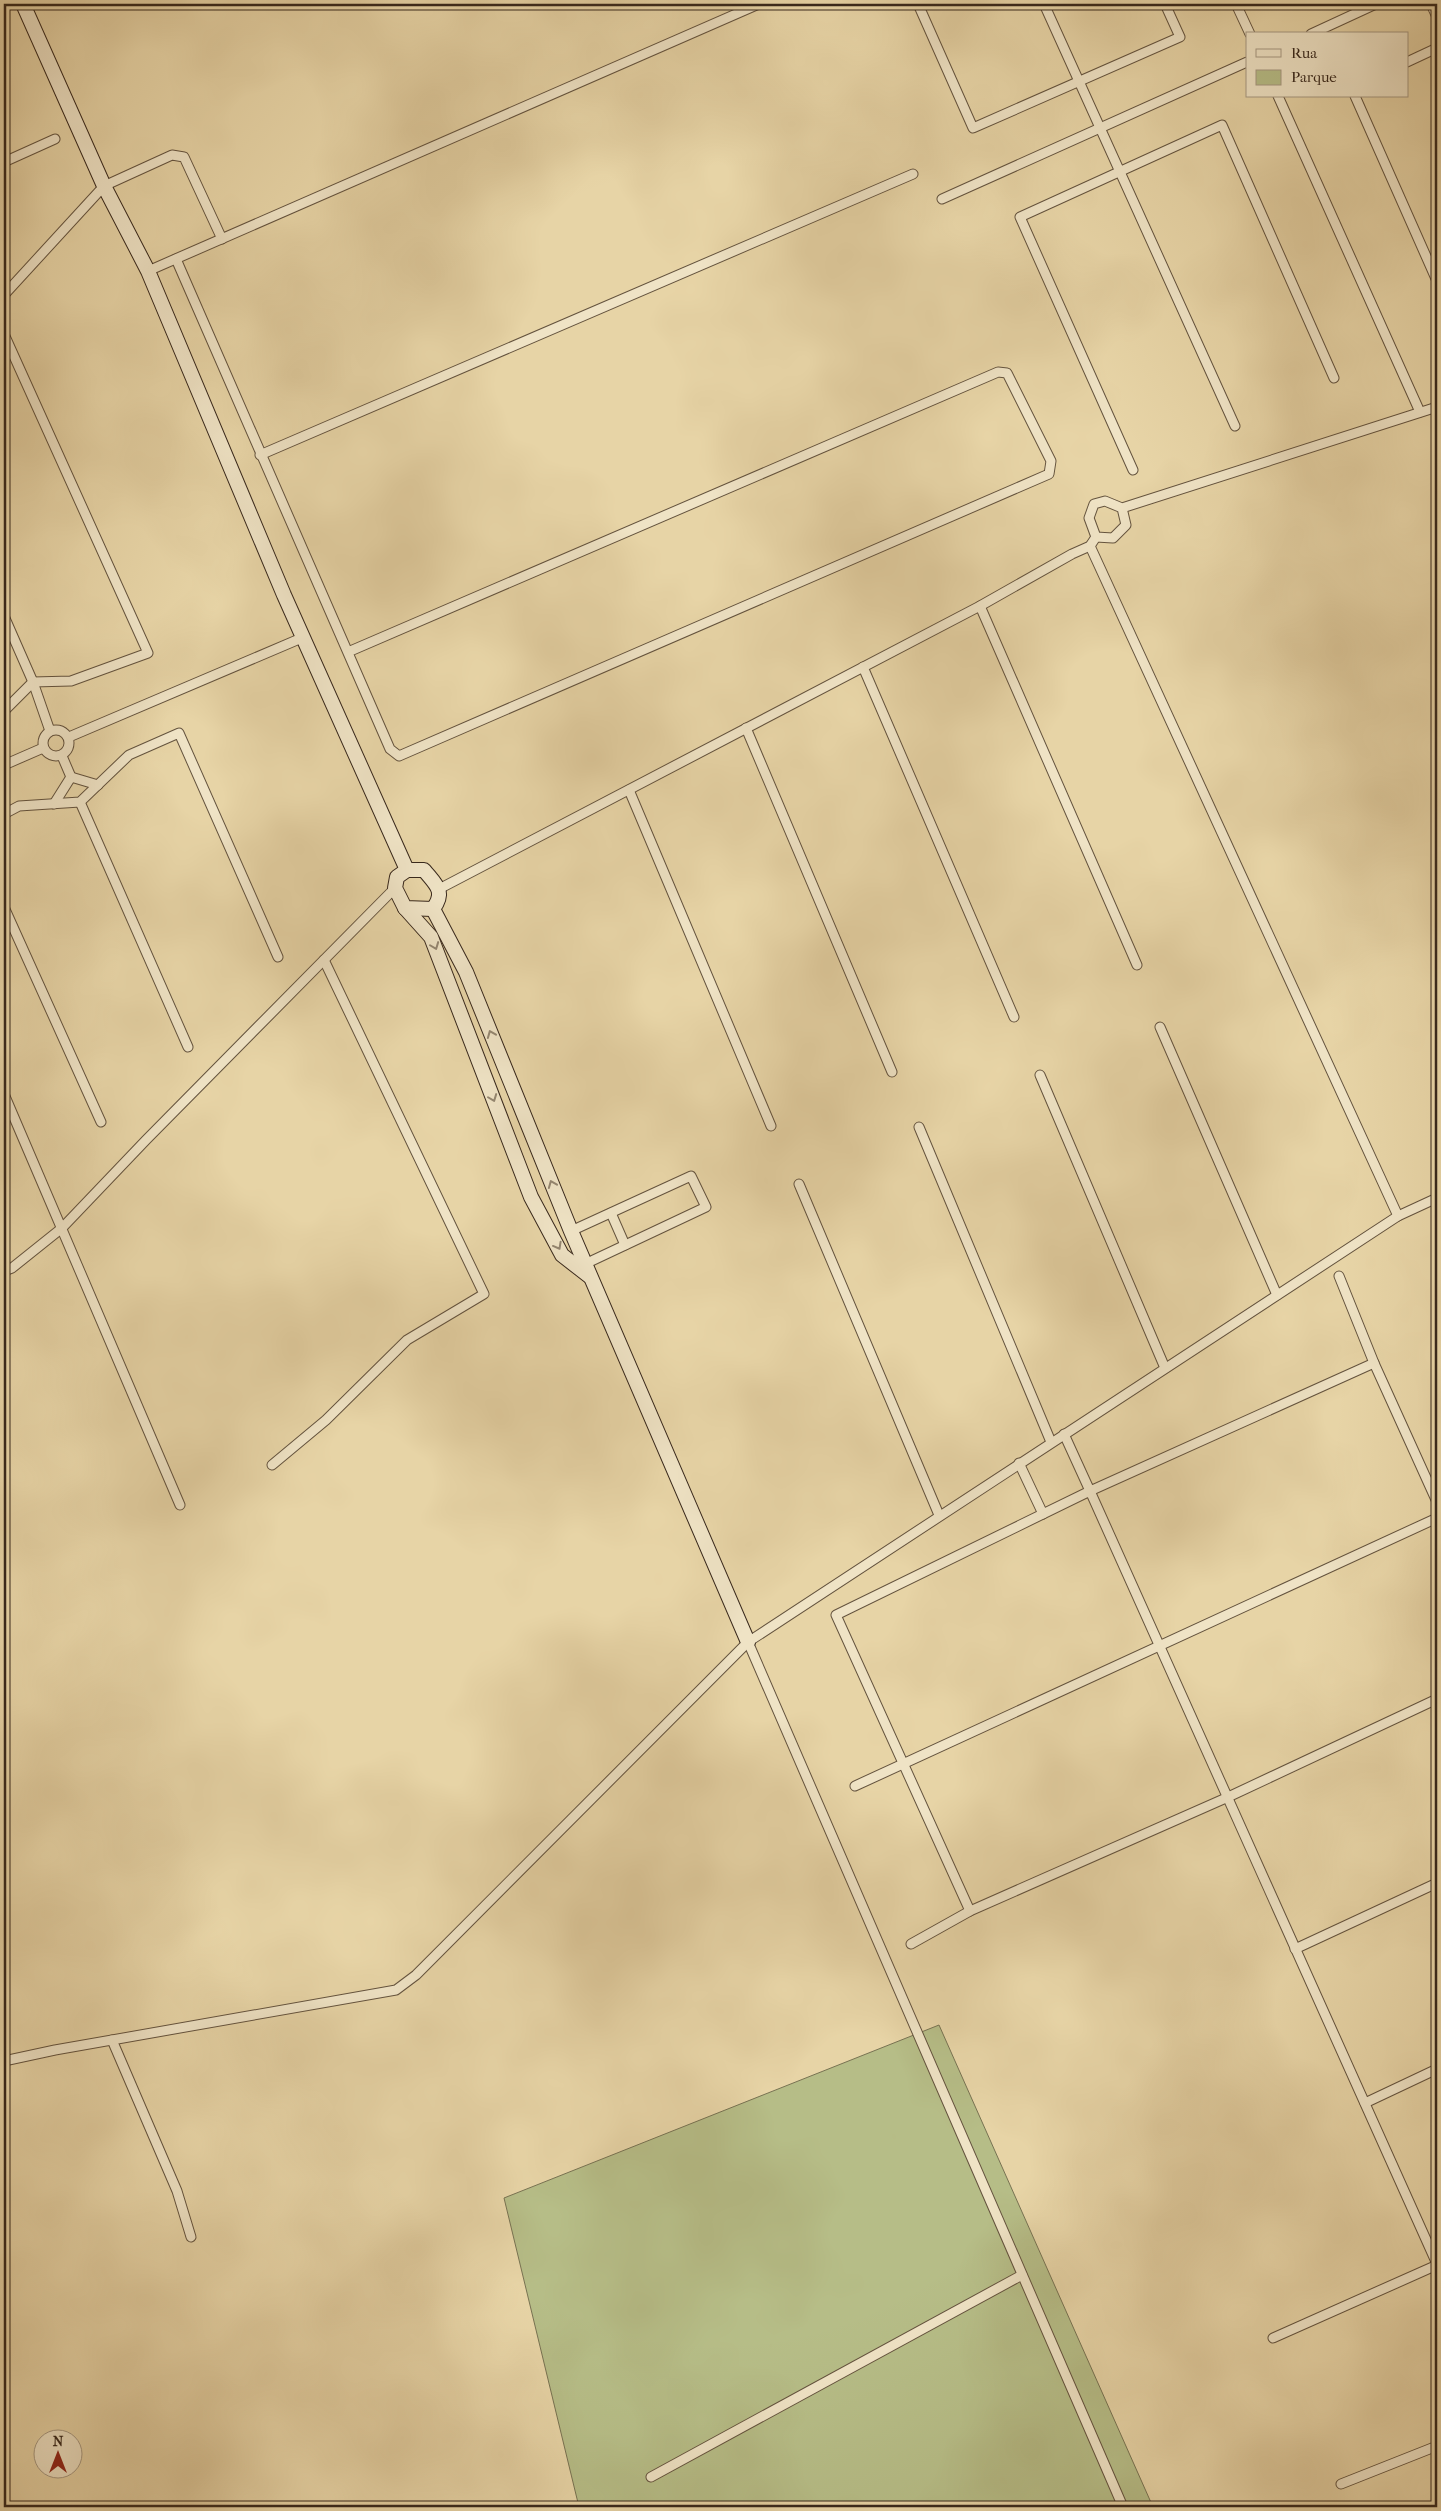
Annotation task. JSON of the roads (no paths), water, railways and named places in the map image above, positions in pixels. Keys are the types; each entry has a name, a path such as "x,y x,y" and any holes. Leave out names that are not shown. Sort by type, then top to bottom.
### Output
{"street":[{"path":"24,4 104,186 148,271 304,637 407,870"},
{"path":"148,271 759,4"},
{"path":"918,4 973,128 1180,37 1165,4"},
{"path":"1044,4 1235,426"},
{"path":"1236,4 1249,32"},
{"path":"1314,32 1376,4"},
{"path":"1431,4 1437,17"},
{"path":"1408,62 1437,48"},
{"path":"942,199 1246,62"},
{"path":"1279,98 1420,412"},
{"path":"1357,98 1437,281"},
{"path":"1132,470 1020,217 1120,171 1222,125 1334,378"},
{"path":"4,162 55,139"},
{"path":"4,295 104,186 172,155 184,157 222,239"},
{"path":"260,455 912,174"},
{"path":"176,259 390,749 399,756 1049,474 1050,461 1008,373 998,372 348,652"},
{"path":"4,334 148,653 71,680 33,682 4,711"},
{"path":"1096,537 1089,518 1094,504 1106,502 1122,508 1437,407"},
{"path":"1096,537 1113,538 1126,525 1122,508"},
{"path":"439,889 980,606 1072,554 1090,546 1096,537"},
{"path":"1090,546 1398,1216"},
{"path":"980,606 1137,965"},
{"path":"4,616 33,682 50,731"},
{"path":"68,738 304,637"},
{"path":"864,667 1014,1017"},
{"path":"746,728 892,1072"},
{"path":"58,730 64,732 68,738 70,745 62,756 54,757 43,748 42,741 50,731 58,730"},
{"path":"4,814 19,806 80,802 129,755 178,732 278,957"},
{"path":"4,765 43,748"},
{"path":"62,756 71,777"},
{"path":"71,777 98,785"},
{"path":"54,804 71,777"},
{"path":"629,790 771,1126"},
{"path":"80,802 188,1047"},
{"path":"433,909 440,900 439,889 424,870 407,870 396,877 395,888 405,908 431,937 531,1197 562,1255 591,1278"},
{"path":"4,1271 12,1268 62,1228 146,1140 395,888"},
{"path":"4,907 101,1122"},
{"path":"405,908 433,909"},
{"path":"433,909 466,972 585,1264 1123,2507"},
{"path":"272,1465 326,1420 407,1340 484,1294 324,960"},
{"path":"1160,1027 1277,1295"},
{"path":"1040,1075 1165,1368"},
{"path":"4,1094 180,1505"},
{"path":"920,1128 1051,1442"},
{"path":"571,1231 691,1176 706,1207 585,1264"},
{"path":"799,1184 939,1516"},
{"path":"4,2061 396,1990 423,1968 748,1642 1398,1216 1437,1198"},
{"path":"610,1213 625,1245"},
{"path":"1339,1276 1374,1364 1437,1502"},
{"path":"970,1911 836,1615 1090,1491 1374,1364"},
{"path":"1064,1434 1158,1647 1437,2264 1273,2338"},
{"path":"1019,1463 1043,1514"},
{"path":"855,1786 1437,1518"},
{"path":"911,1944 970,1911 1226,1798 1437,1699"},
{"path":"1295,1949 1437,1883"},
{"path":"112,2040 177,2191 191,2237"},
{"path":"1365,2103 1437,2069"},
{"path":"652,2477 1022,2275"},
{"path":"1341,2484 1437,2446"}]}
